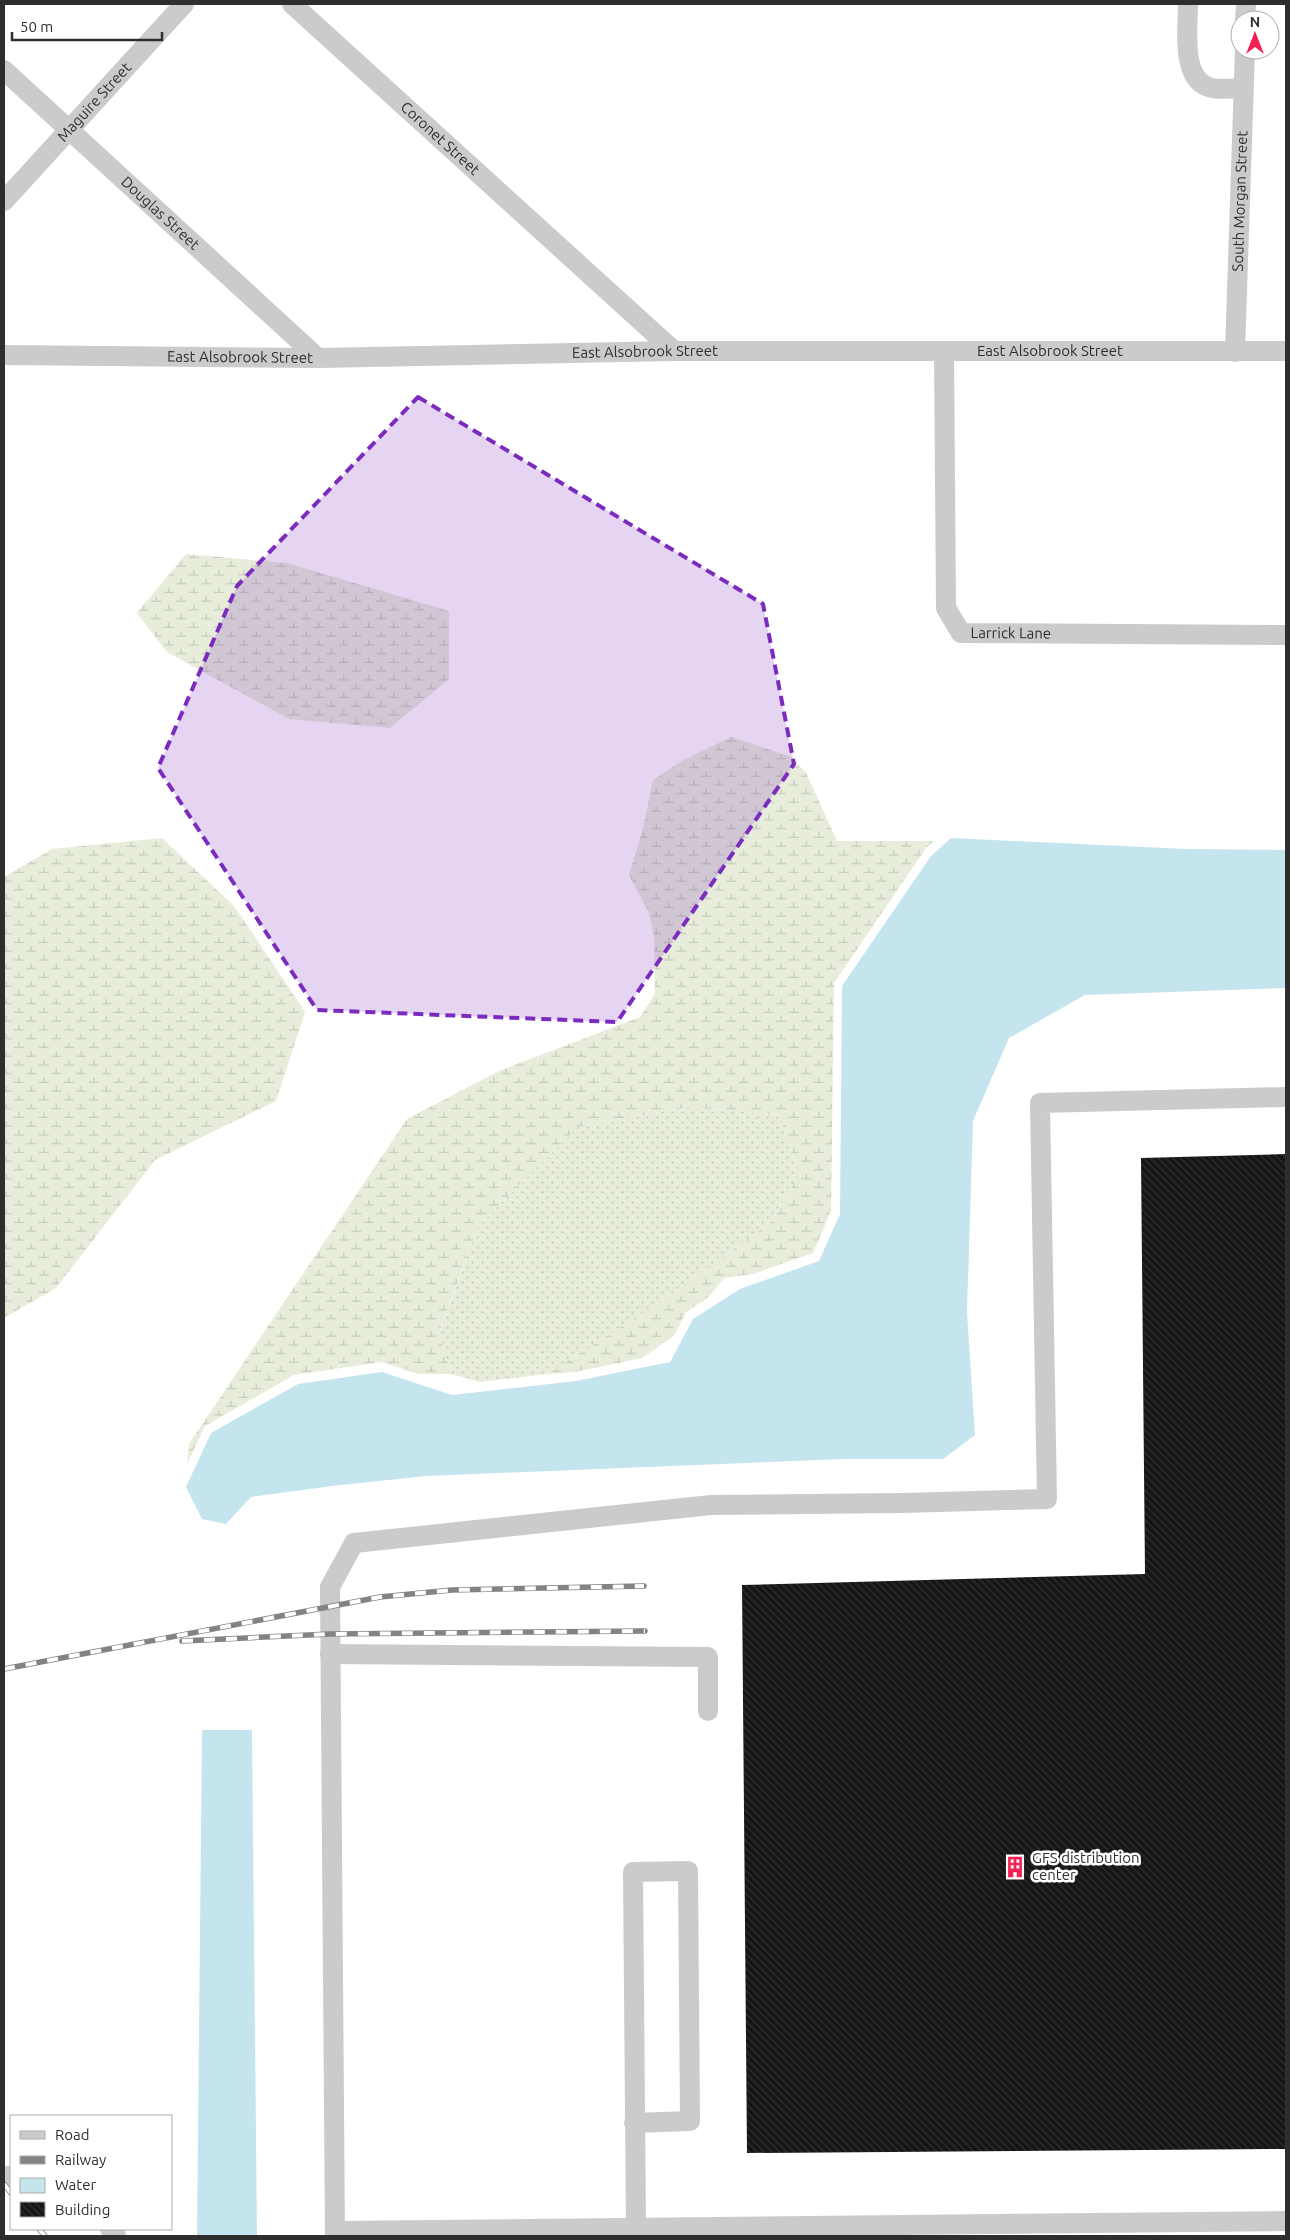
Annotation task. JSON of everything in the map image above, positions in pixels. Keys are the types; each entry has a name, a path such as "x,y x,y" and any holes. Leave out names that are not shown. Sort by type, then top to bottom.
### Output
{"street":[{"name":"Maguire Street","path":"4,201 184,4"},
{"name":"Coronet Street","path":"292,4 674,351"},
{"path":"1188,4 1188,61 1194,76 1210,88 1243,88"},
{"name":"South Morgan Street","path":"1235,352 1244,60"},
{"name":"Douglas Street","path":"4,70 318,358"},
{"name":"East Alsobrook Street","path":"4,355 318,358 674,351 1286,351"},
{"name":"Larrick Lane","path":"944,352 946,608 961,633 1286,635"},
{"path":"1286,1097 1040,1103 1047,1499 711,1505 354,1543 330,1587 335,2234 636,2228 1286,2220"},
{"path":"330,1654 708,1657 708,1711"},
{"path":"634,2123 690,2121 688,1871 633,1872 634,2123 636,2228"}],"highlighted area":[{"path":"418,397 763,604 794,764 617,1022 317,1010 158,768 237,586"}],"green space":[{"path":"186,554 287,563 449,611 449,679 390,728 289,719 167,652 137,613"},
{"path":"731,737 792,757 806,773 837,841 934,841 926,848 834,983 831,1211 813,1253 753,1274 724,1278 709,1297 686,1312 674,1336 642,1358 575,1372 539,1375 550,1372 660,1302 770,1223 800,1174 779,1115 689,1107 578,1127 478,1226 439,1333 451,1374 419,1374 381,1362 294,1375 205,1426 187,1464 189,1444 407,1119 499,1071 640,1017 655,994 654,937 649,913 629,875 643,828 653,780 682,761"},
{"path":"162,838 234,906 305,1012 276,1101 155,1160 56,1288 4,1318 4,877 52,849"},
{"path":"689,1107 779,1115 800,1174 770,1223 660,1302 550,1372 480,1382 451,1374 439,1334 478,1226 578,1127"}],"water":[{"path":"951,838 1186,849 1286,850 1286,988 1085,995 1009,1038 973,1121 967,1312 975,1435 943,1459 841,1459 426,1476 251,1497 226,1524 202,1519 186,1487 211,1433 298,1384 382,1372 452,1395 576,1381 670,1362 693,1319 740,1289 819,1261 840,1214 842,986 931,856"},
{"path":"202,1730 252,1730 257,2236 197,2236"}],"building":[{"name":"GFS distribution center","path":"1286,1154 1286,2149 747,2153 742,1585 1145,1574 1141,1158"}],"railway":[{"path":"4,1669 380,1597 452,1590 644,1586"},
{"path":"182,1641 330,1634 645,1631"},
{"path":"4,2184 10,2192"},
{"path":"40,2230 45,2236"}],"place":[{"name":"GFS distribution center","path":"1015,1867"}]}
